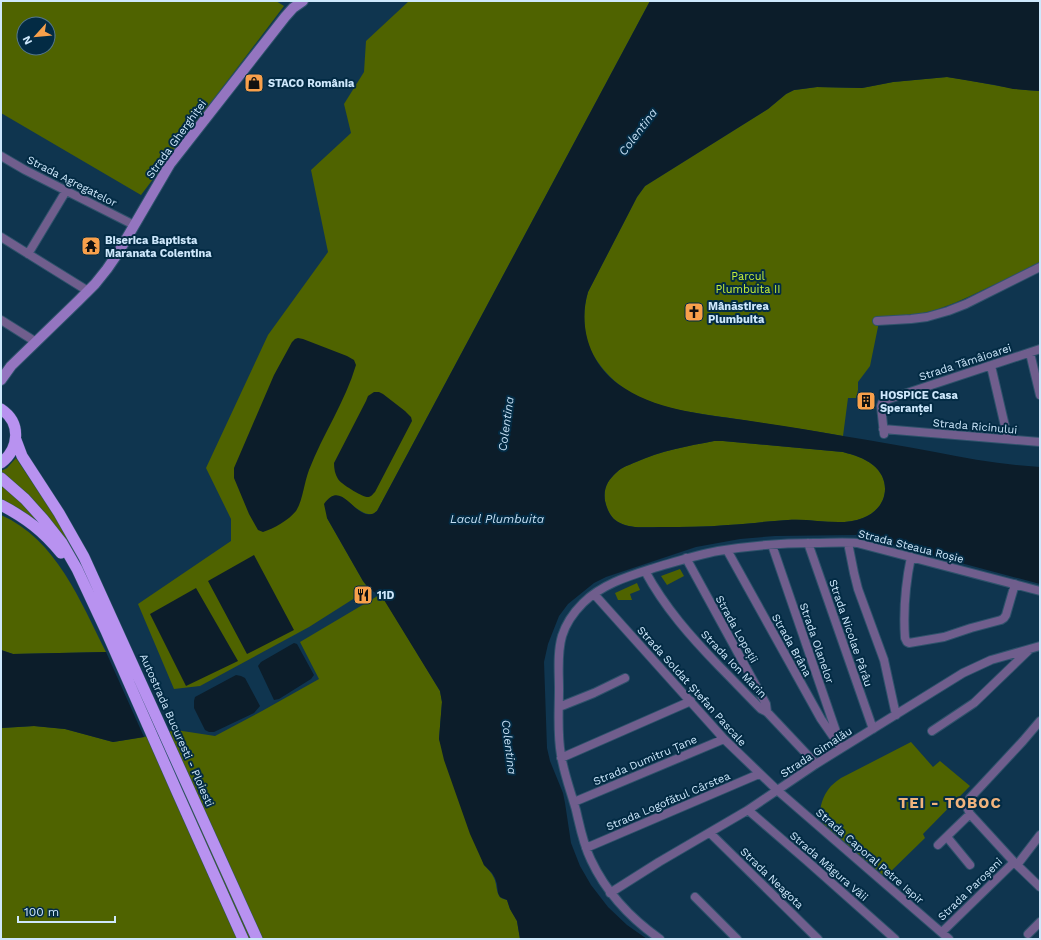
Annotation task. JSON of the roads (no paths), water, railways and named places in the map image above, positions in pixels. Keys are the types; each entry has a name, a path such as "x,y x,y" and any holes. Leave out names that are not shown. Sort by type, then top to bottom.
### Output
{"highway":[{"name":"Autostrada Bucuresti - Ploiesti","path":"2,408 12,420 16,440 22,456 72,533 84,557 118,628 257,939"},
{"path":"1,463 11,453 16,440"},
{"path":"1,478 36,510 68,553 106,631 243,939"},
{"path":"1,505 28,520 51,541 75,573 80,584 90,597"}],"main road":[{"name":"Strada Gherghiței","path":"1,372 10,366 36,342 102,276 113,261 164,173 174,159 281,21 293,8 303,1"},
{"name":"Strada Gherghiței","path":"1,380 10,366"}],"street":[{"name":"Strada Agregatelor","path":"1,156 25,170 134,225"},
{"path":"28,254 66,191"},
{"path":"1,238 88,291"},
{"path":"877,321 927,317 948,311 966,304 1040,267"},
{"path":"1,320 36,342"},
{"name":"Strada Tămâioarei","path":"883,432 881,406 884,401 1040,349"},
{"path":"1030,353 1040,395"},
{"path":"992,366 1008,439"},
{"name":"Strada Ricinului","path":"883,432 1040,442"},
{"name":"Strada Steaua Roșie","path":"660,939 631,916 610,893 597,872 586,848 561,758 559,740 560,643 568,621 583,603 594,594 614,583 686,558 727,550 808,543 848,543 866,545 1040,591"},
{"name":"Strada Nicolae Pârâu","path":"808,543 872,729"},
{"path":"848,543 858,589 884,660 896,715"},
{"name":"Strada Olanelor","path":"772,545 842,748"},
{"name":"Strada Brâna","path":"727,550 821,719 842,748"},
{"path":"911,557 905,593 904,618 905,638 909,643 944,637 1001,620 1006,615 1015,584"},
{"name":"Strada Lopeții","path":"686,558 766,704 767,712"},
{"name":"Strada Ion Marin","path":"645,571 682,626 713,660 761,709 767,712 816,764"},
{"name":"Strada Soldat Ștefan Pascale","path":"594,594 724,739 777,790"},
{"name":"Strada Gimalău","path":"610,893 659,862 748,810 816,764 963,673 991,660 1040,646"},
{"path":"932,731 982,696 1030,649"},
{"path":"559,707 625,678"},
{"path":"561,758 691,701"},
{"path":"1040,721 968,800 966,805 970,814 1040,887"},
{"name":"Strada Dumitru Țane","path":"574,802 724,739"},
{"name":"Strada Logofătul Cârstea","path":"586,848 759,774"},
{"name":"Strada Caporal Petre Ispir","path":"777,790 949,939"},
{"name":"Strada Măgura Văii","path":"748,810 895,939"},
{"path":"938,845 970,814"},
{"name":"Strada Neagota","path":"710,833 818,939"},
{"name":"Strada Paroșeni","path":"942,932 1016,863 1040,835"},
{"path":"947,837 970,865"},
{"path":"694,897 737,939"},
{"path":"1028,934 1040,922"}],"water":[{"name":"Lacul Plumbuita","path":"650,1 1040,1 1040,91 1013,89 947,77 893,82 862,88 817,87 794,90 786,94 768,109 645,186 637,197 588,292 584,317 585,330 593,354 608,375 618,384 647,400 678,410 695,413 806,430 961,457 1014,465 1040,467 1040,584 856,535 775,536 740,539 696,547 606,577 594,583 568,604 559,616 548,644 544,662 547,748 550,761 563,793 571,843 580,866 591,885 608,907 627,925 647,939 520,939 517,921 507,900 500,897 495,878 484,865 470,834 444,760 439,739 442,702 440,691 381,595 371,590 363,581 327,518 324,504 330,497 337,495 348,501 359,511 366,514 373,514 377,511","holes":["714,441 843,452 859,457 873,465 883,479 885,486 882,501 878,508 871,514 854,521 845,522 780,520 712,526 640,527 620,523 610,514 605,501 605,492 611,478 621,469 645,458 664,452"]},
{"path":"298,338 347,356 354,360 356,365 346,392 309,470 296,511 281,524 263,532 258,530 249,514 234,478 234,468 274,375 292,342"},
{"path":"374,392 383,394 405,411 411,417 412,421 375,492 367,497 351,490 338,479 334,469 334,463 368,396"},
{"path":"254,555 294,630 247,654 208,581"},
{"path":"196,588 238,661 186,686 150,614"},
{"path":"294,643 297,644 314,675 311,679 279,699 274,700 258,666 261,662"},
{"path":"1,650 13,654 106,652 144,737 113,742 65,729 34,726 1,728"},
{"path":"236,675 245,678 260,706 254,713 214,732 205,730 194,708 195,697"}],"place":[{"name":"STACO România","path":"254,83"},
{"name":"Biserica Baptista Maranata Colentina","path":"91,246"},
{"name":"Mânăstirea Plumbuita","path":"694,312"},
{"name":"HOSPICE Casa Speranței","path":"866,401"},
{"name":"11D","path":"363,595"}],"district":[{"name":"TEI - TOBOC","path":"950,803"}],"water label":[{"name":"Colentina","path":"638,132"},
{"name":"Colentina","path":"506,424"},
{"name":"Colentina","path":"509,747"}],"park label":[{"name":"Parcul Plumbuita II","path":"748,282"}]}
